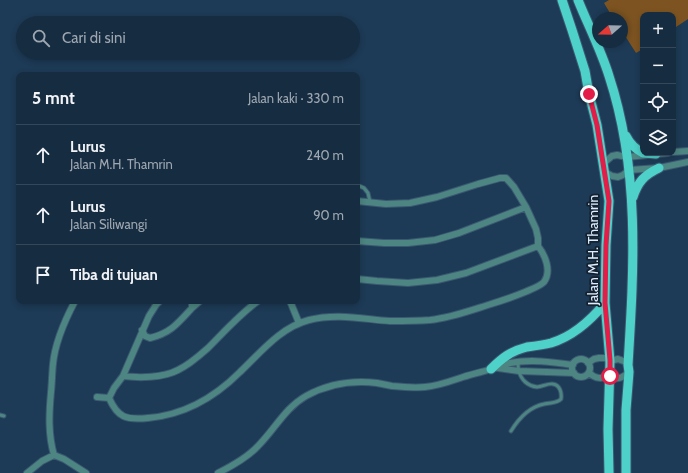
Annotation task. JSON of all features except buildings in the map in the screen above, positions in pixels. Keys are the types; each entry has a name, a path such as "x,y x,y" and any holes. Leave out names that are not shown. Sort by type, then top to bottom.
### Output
{"main road":[{"name":"Jalan M.H. Thamrin","path":"562,0 585,71 597,125 609,201 606,245 605,303 610,360 608,429 609,473"},
{"path":"578,0 609,76 623,129 629,170 634,248 626,410 626,473"},
{"path":"623,129 632,146 640,151"},
{"path":"632,206 636,187 650,172 659,168"},
{"path":"494,368 506,355 516,350 552,343 577,331 589,321 605,303"}],"street":[{"path":"676,152 688,150"},
{"path":"640,156 612,156 604,168 612,176 618,177 629,170 659,168 688,162"},
{"path":"109,398 114,409 119,414 135,419 160,417 188,409 206,400 239,374 255,357 282,333 299,323 323,317 345,317 392,321 430,320 477,309 515,296 539,286 545,280 547,269 546,260 538,246 536,230 526,207 514,187 506,178 500,178 478,184 454,193 426,200 396,204 360,201"},
{"path":"360,241 408,243 435,240 459,233 526,207"},
{"path":"360,279 377,282 408,283 437,280 466,273 538,246"},
{"path":"54,455 50,441 49,418 53,364 56,347 73,304"},
{"path":"109,398 123,376 142,330 157,304"},
{"path":"142,330 143,334 150,338 169,331 180,322 197,304"},
{"path":"123,376 139,378 165,374 184,367 198,357 254,304"},
{"path":"291,304 299,323"},
{"path":"588,363 599,358 610,360 614,359 622,360 629,368 624,376 618,378 610,376 600,379 589,373"},
{"path":"494,368 519,372 574,373 582,377 589,373 590,366 584,360 576,361 572,368 574,373"},
{"path":"218,473 240,461 257,448 270,434 280,418 298,402 331,386 345,382 425,387 518,362 550,362 573,365"},
{"path":"550,362 550,373"},
{"path":"97,397 109,398"},
{"path":"27,473 42,461 54,455 64,458 86,473"}],"lane":[{"path":"360,186 364,188 368,193 370,202"},
{"path":"511,431 520,418 528,411 544,404 556,403 562,399 562,394 555,384 537,387 524,381 519,372 518,362"},
{"path":"0,415 4,416"}],"shaded area":[{"path":"609,0 688,0 688,19 676,27 676,12 640,12 640,51 636,53 628,40 628,12 609,12 604,3"}],"route":[{"path":"589,94 597,125 609,201 606,245 605,303 610,376"}]}
